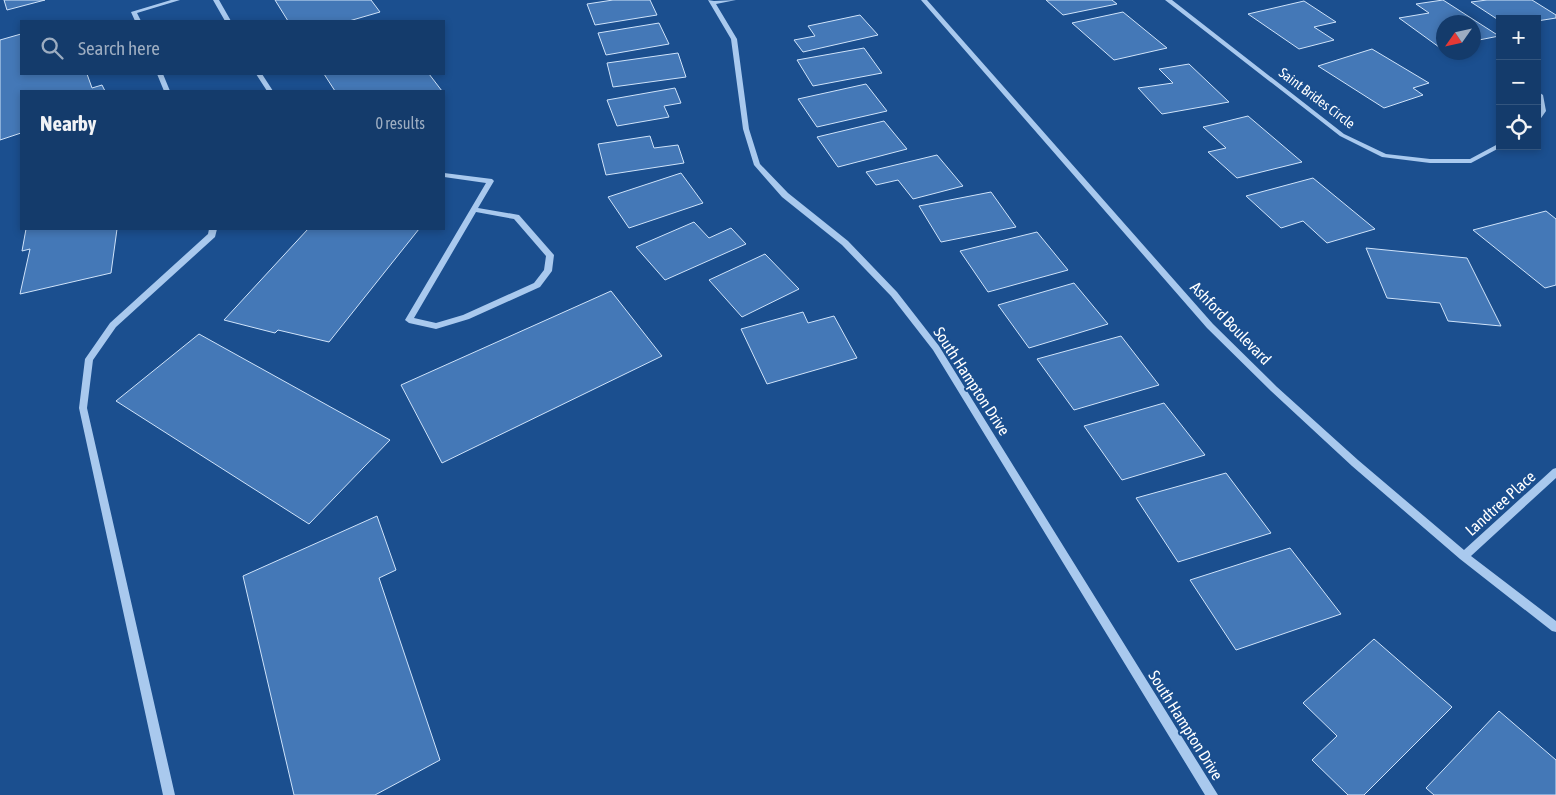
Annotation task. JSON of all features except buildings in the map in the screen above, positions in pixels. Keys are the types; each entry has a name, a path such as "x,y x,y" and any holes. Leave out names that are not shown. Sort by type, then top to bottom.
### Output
{"street":[{"path":"138,20 134,12 177,0"},
{"path":"216,0 227,20"},
{"path":"712,2 733,0"},
{"name":"Ashford Boulevard","path":"924,0 1210,326 1340,450 1464,556 1556,627"},
{"name":"Saint Brides Circle","path":"1168,0 1342,135 1384,156 1430,161 1471,161 1496,147"},
{"name":"South Hampton Drive","path":"712,2 734,39 746,129 757,165 785,194 846,243 894,294 936,348 1212,795"},
{"path":"160,75 167,90"},
{"path":"260,75 269,90"},
{"path":"1541,100 1543,111 1541,114"},
{"path":"445,175 490,181 473,209 409,320 436,326 466,318 537,285 548,271 550,256 516,217 473,209"},
{"path":"168,795 83,408 89,359 113,325 215,231"},
{"name":"Landtree Place","path":"1464,556 1556,472"}]}
